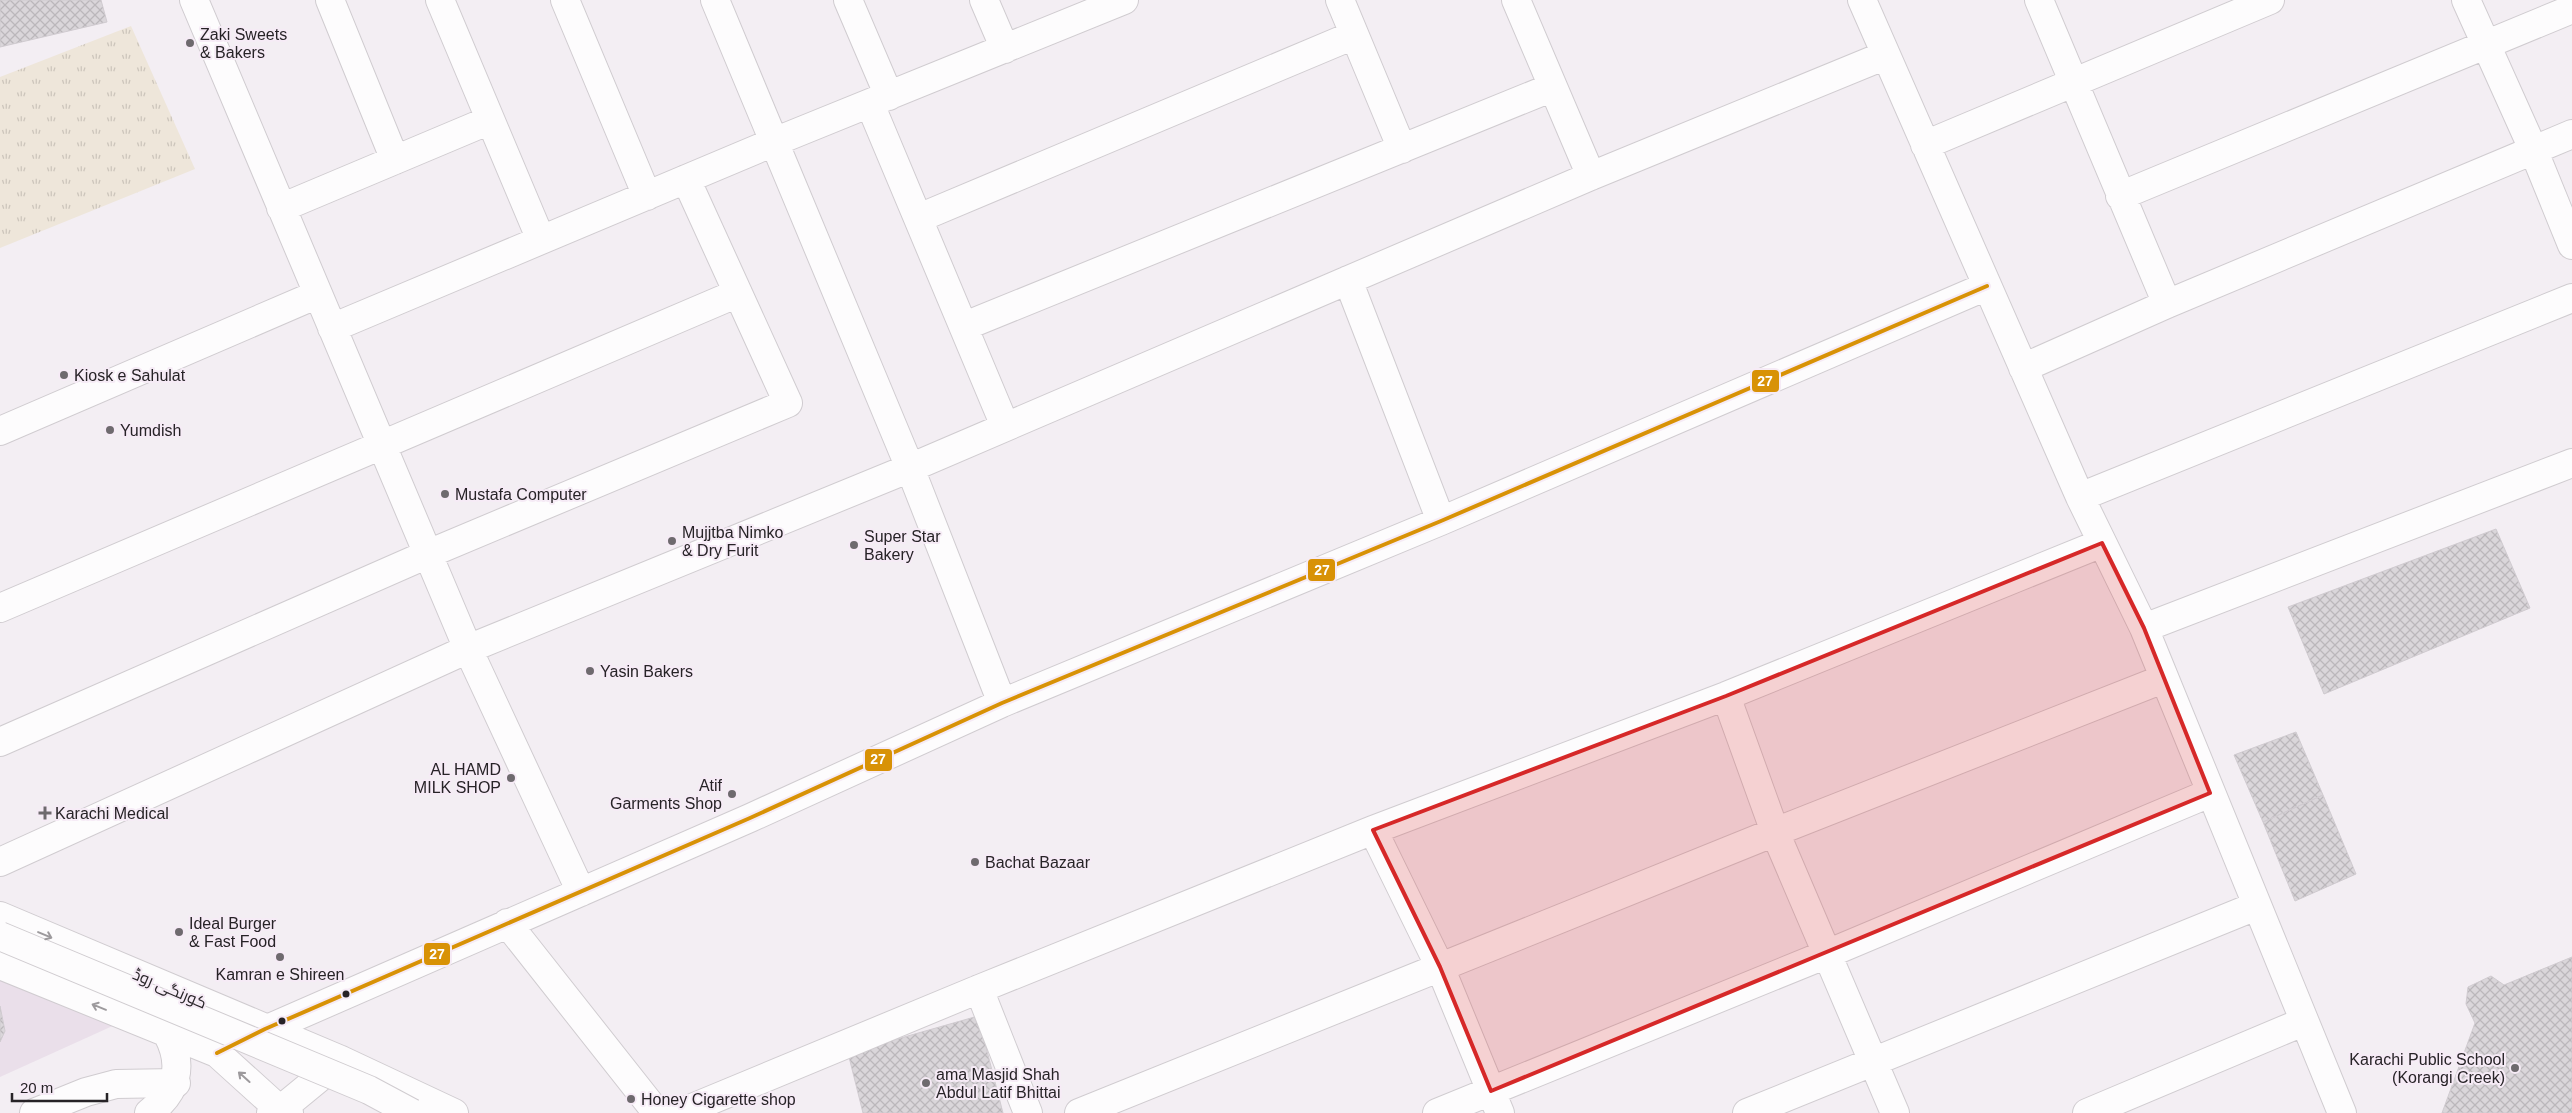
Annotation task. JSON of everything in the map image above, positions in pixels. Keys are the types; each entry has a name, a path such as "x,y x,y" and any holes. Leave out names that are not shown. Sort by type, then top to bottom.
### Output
{"street":[{"path":"194,0 468,649 581,892"},
{"path":"330,0 395,160"},
{"path":"440,0 541,240"},
{"path":"565,0 647,196"},
{"path":"715,0 910,468 1002,703"},
{"path":"848,0 919,218 1006,426"},
{"path":"984,0 1005,49"},
{"path":"1340,0 1402,148"},
{"path":"1516,0 1591,176"},
{"path":"1862,0 2080,497 2144,628 2303,1022 2342,1113"},
{"path":"2039,0 2166,304"},
{"path":"1925,145 2270,0"},
{"path":"2466,0 2533,149 2572,244"},
{"path":"332,328 774,142 1005,49 1108,3"},
{"path":"2120,196 2572,9"},
{"path":"919,218 1354,35"},
{"path":"0,862 468,649 910,468 1591,176 1886,55"},
{"path":"965,326 1553,87"},
{"path":"282,208 490,120"},
{"path":"2023,368 2166,304 2572,134"},
{"path":"0,742 428,554 788,403 686,179"},
{"path":"1348,280 1441,521"},
{"path":"217,1053 265,1029 750,818 1002,703 1441,521 1987,286"},
{"path":"2,424 318,294"},
{"path":"0,608 738,294"},
{"path":"2080,497 2572,298"},
{"path":"2144,628 2572,463"},
{"path":"680,1113 979,988 1373,830 1726,696 2102,543"},
{"path":"1080,1113 1775,832 2163,679"},
{"path":"1726,696 1775,832 1895,1113"},
{"path":"1436,1113 1496,1102 1827,954 2210,793"},
{"path":"1373,830 1440,968 1496,1102"},
{"path":"1747,1113 2256,906"},
{"name":"کورنگی روڈ","path":"0,916 341,1060 411,1108"},
{"path":"506,923 658,1113"},
{"path":"0,936 411,1108 454,1113"},
{"path":"0,965 168,1035 217,1053 280,1112 341,1060"},
{"path":"979,988 1028,1113"},
{"path":"2087,1113 2303,1022"},
{"path":"149,1113 162,1104 176,1083 176,1050 168,1035"},
{"path":"34,1113 86,1092 116,1084 176,1083"}],"highlighted area":[{"path":"2102,543 2144,628 2210,793 1491,1091 1440,967 1373,830 1726,696"}],"shaded area":[{"path":"0,979 117,1024 0,1077"}],"green space":[{"path":"131,26 195,169 0,248 0,77"}],"building":[{"path":"0,0 101,0 107,22 0,47"},
{"path":"2496,529 2530,608 2324,694 2288,607"},
{"path":"2296,732 2323,795 2263,822 2234,755"},
{"path":"2323,795 2356,874 2295,901 2263,822"},
{"name":"Karachi Public School (Korangi Creek)","path":"2572,957 2572,1113 2442,1113 2475,1023 2466,1004 2468,987 2491,976 2504,985"},
{"path":"0,1006 5,1031 0,1042"},
{"name":"ama Masjid Shah Abdul Latif Bhittai","path":"978,1016 1003,1113 863,1113 848,1053"}],"transit line":[{"name":"27","path":"217,1053 265,1029 750,818 1002,703 1441,521 1987,286"}],"place":[{"name":"Zaki Sweets & Bakers","path":"190,43"},
{"name":"Kiosk e Sahulat","path":"64,375"},
{"name":"Yumdish","path":"110,430"},
{"name":"Mustafa Computer","path":"445,494"},
{"name":"Mujjtba Nimko & Dry Furit","path":"672,541"},
{"name":"Super Star Bakery","path":"854,545"},
{"name":"Yasin Bakers","path":"590,671"},
{"name":"AL HAMD MILK SHOP","path":"511,778"},
{"name":"Atif Garments Shop","path":"732,794"},
{"name":"Karachi Medical","path":"45,813"},
{"name":"Bachat Bazaar","path":"975,862"},
{"name":"Ideal Burger & Fast Food","path":"179,932"},
{"name":"Kamran e Shireen","path":"280,957"},
{"name":"Karachi Public School (Korangi Creek)","path":"2515,1068"},
{"name":"ama Masjid Shah Abdul Latif Bhittai","path":"926,1083"},
{"name":"Honey Cigarette shop","path":"631,1099"}]}
